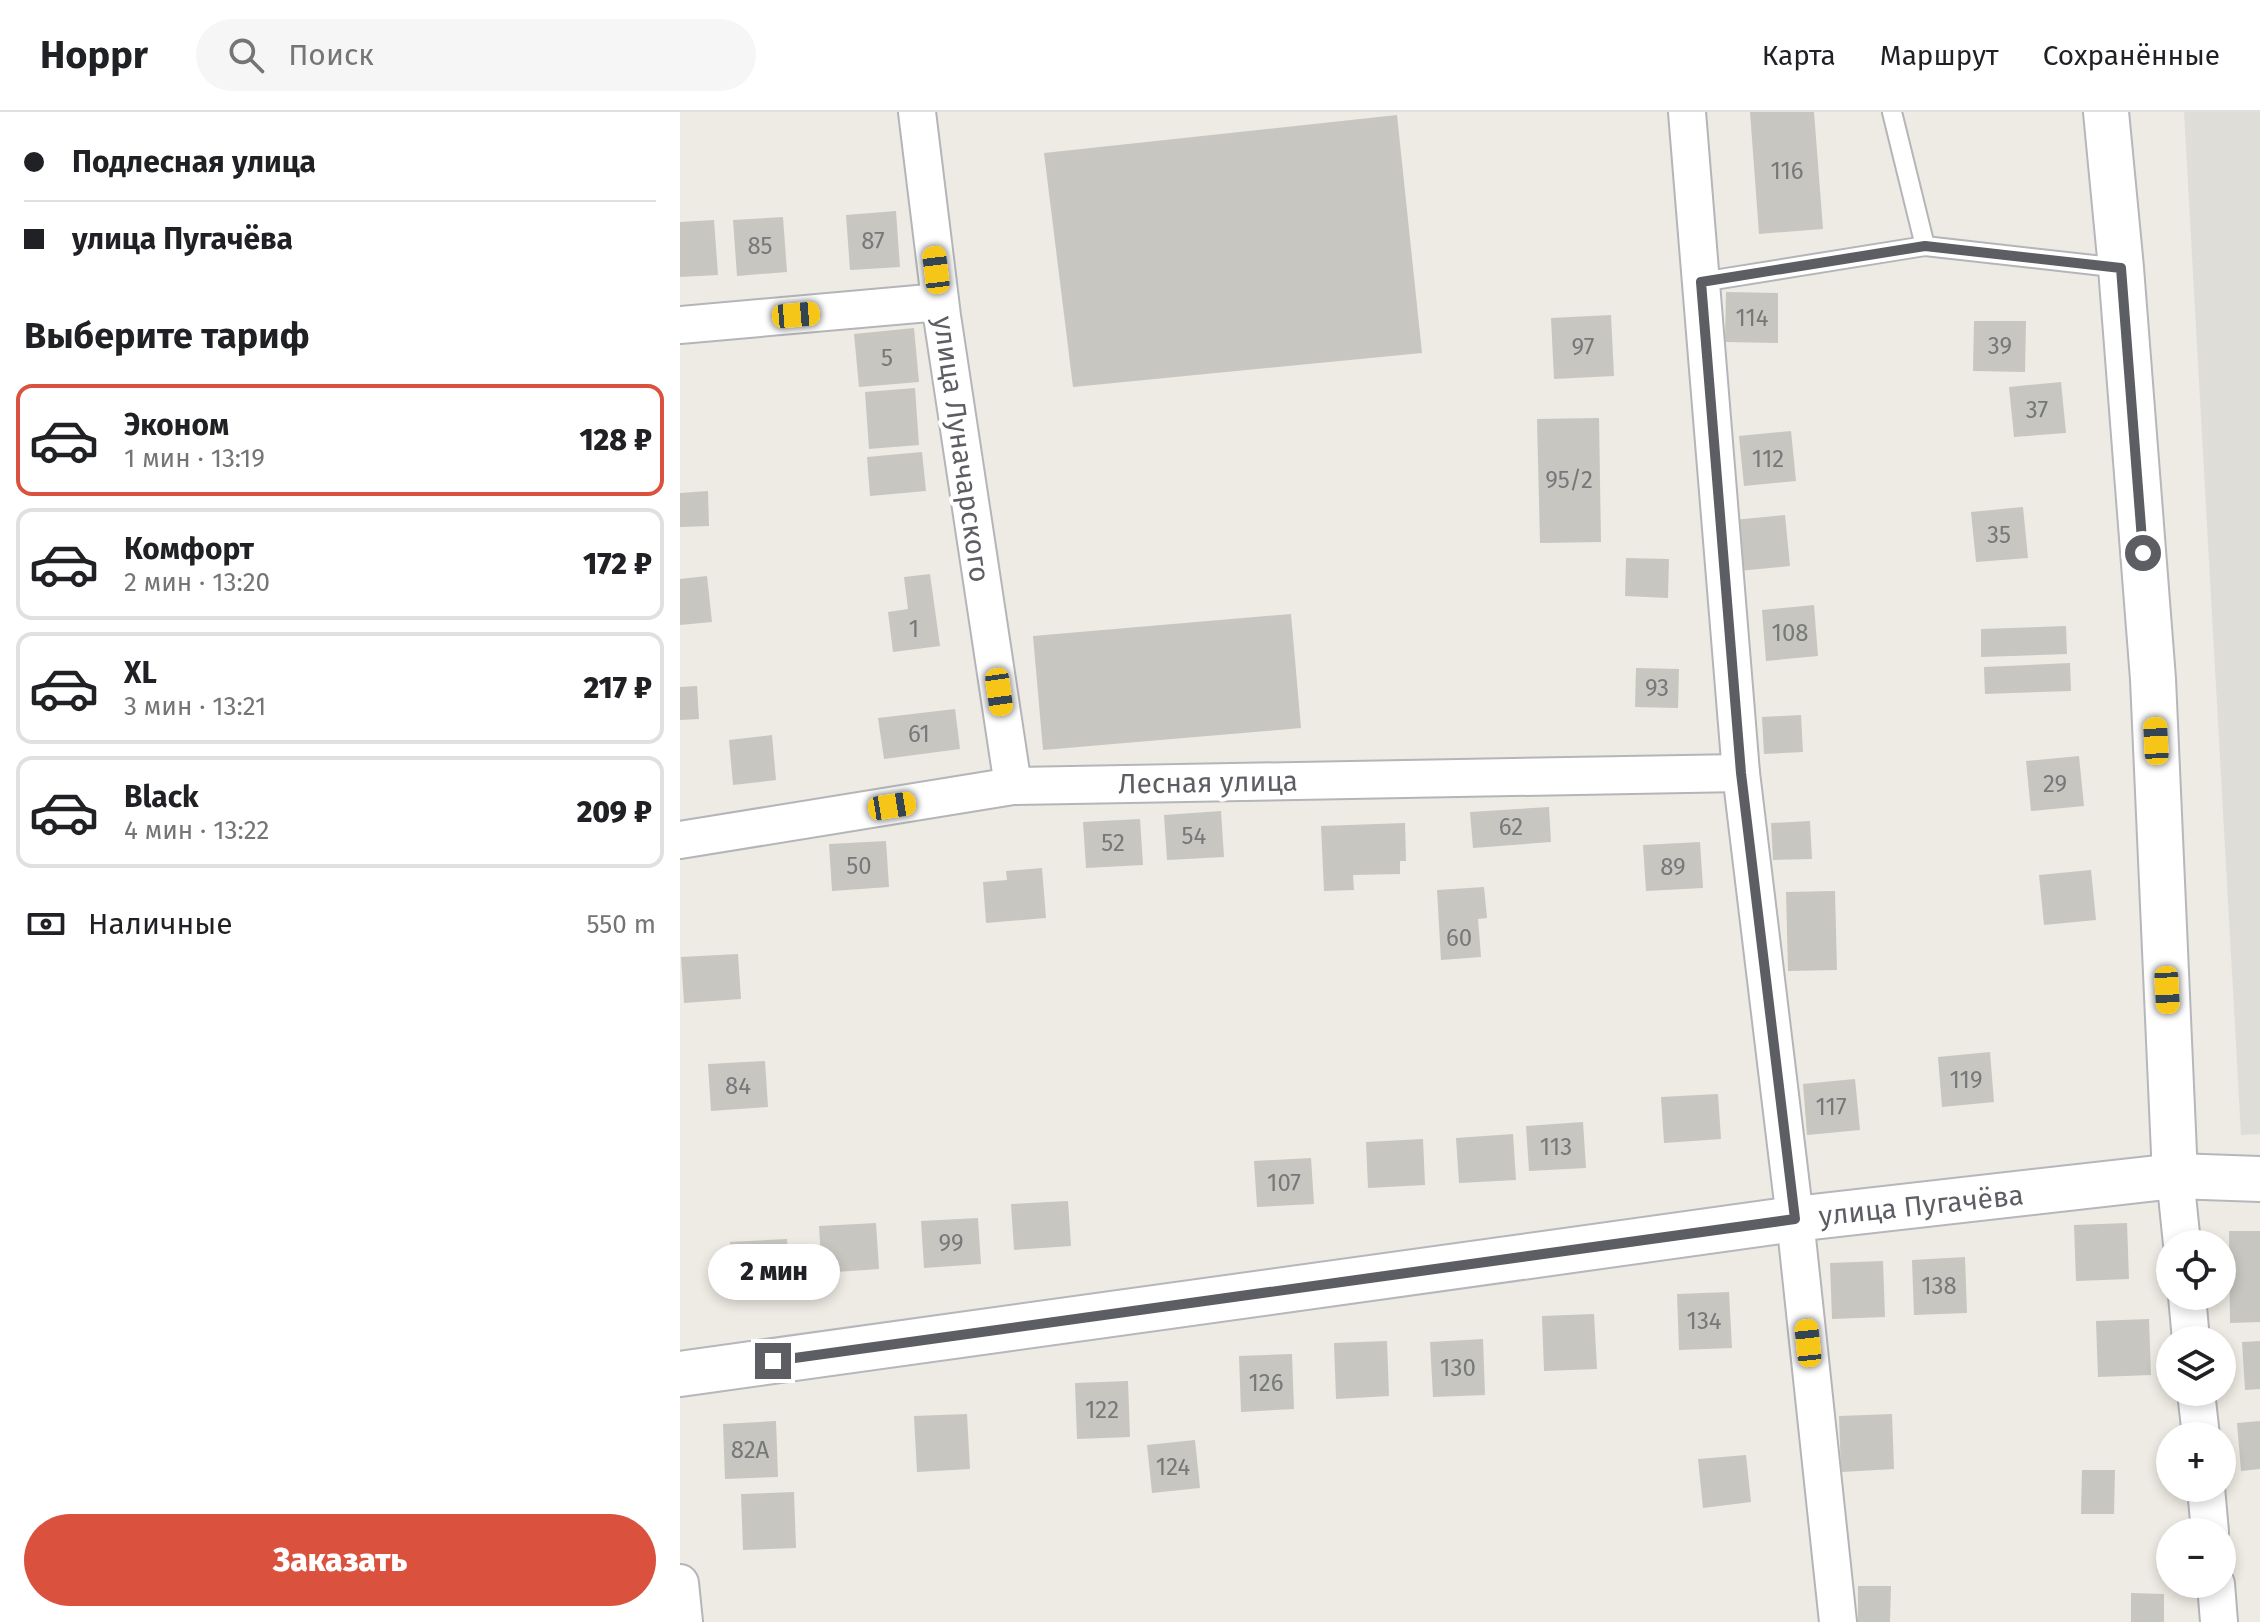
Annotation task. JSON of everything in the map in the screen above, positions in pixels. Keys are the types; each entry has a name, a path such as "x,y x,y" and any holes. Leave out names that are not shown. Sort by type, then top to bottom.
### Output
{"main road":[{"path":"2106,112 2153,679 2175,1176"},
{"name":"улица Пугачёва","path":"680,1374 1795,1219 2175,1176 2260,1179"}],"street":[{"name":"улица Луначарского","path":"917,112 940,302 1013,786"},
{"path":"1687,112 1741,773 1795,1219 1838,1622"},
{"path":"680,325 940,302"},
{"name":"Лесная улица","path":"680,840 1013,786 1741,773"},
{"path":"2175,1176 2181,1230"},
{"path":"680,1583 684,1622"},
{"path":"2217,1598 2219,1622"}],"lane":[{"path":"1892,112 1925,246"},
{"path":"1701,282 1925,246 2121,268"}],"shaded area":[{"path":"2184,112 2260,112 2260,1134 2241,1135"}],"building":[{"path":"1750,112 1814,112 1823,229 1759,234"},
{"path":"1397,115 1422,353 1073,387 1044,153"},
{"path":"896,211 900,267 850,270 846,215"},
{"path":"783,217 787,272 737,276 733,220"},
{"path":"714,220 718,275 680,277 680,222"},
{"path":"1726,292 1778,293 1778,343 1725,342"},
{"path":"1611,315 1614,376 1554,379 1551,318"},
{"path":"1974,321 2026,321 2025,372 1973,371"},
{"path":"914,328 919,382 859,387 854,334"},
{"path":"2061,382 2066,433 2014,437 2009,387"},
{"path":"915,388 919,445 869,449 865,392"},
{"path":"1599,418 1601,542 1540,543 1537,419"},
{"path":"1791,431 1796,481 1744,486 1739,436"},
{"path":"922,452 926,491 870,496 867,457"},
{"path":"708,491 709,526 680,527 680,493"},
{"path":"2023,507 2028,558 1976,562 1971,512"},
{"path":"1785,515 1790,566 1738,571 1733,520"},
{"path":"1626,558 1669,559 1668,598 1625,596"},
{"path":"930,574 940,646 893,652 888,612 908,609 904,577"},
{"path":"707,576 712,622 680,625 680,579"},
{"path":"1814,605 1818,656 1766,661 1762,610"},
{"path":"1291,614 1301,728 1043,750 1033,636"},
{"path":"2066,626 2067,654 1981,657 1981,629"},
{"path":"2070,663 2071,691 1985,694 1984,667"},
{"path":"1636,668 1679,669 1678,708 1635,707"},
{"path":"697,686 699,719 680,720 680,687"},
{"path":"955,709 960,749 884,759 878,718"},
{"path":"1801,715 1803,752 1764,754 1762,717"},
{"path":"772,735 776,780 733,785 729,740"},
{"path":"2079,756 2084,806 2031,811 2026,761"},
{"path":"1549,807 1551,842 1473,848 1470,812"},
{"path":"1221,811 1224,857 1167,860 1164,815"},
{"path":"1140,819 1143,865 1086,868 1083,822"},
{"path":"1810,821 1812,859 1773,860 1771,823"},
{"path":"1405,823 1406,861 1400,861 1400,874 1353,875 1354,890 1324,891 1321,826"},
{"path":"886,841 889,887 832,891 829,844"},
{"path":"1700,842 1703,888 1646,891 1643,845"},
{"path":"1042,868 1046,918 986,923 983,882 1007,880 1006,871"},
{"path":"2091,870 2096,920 2044,925 2039,875"},
{"path":"1484,887 1487,918 1478,919 1481,957 1441,960 1437,890"},
{"path":"1835,891 1837,970 1788,971 1786,892"},
{"path":"738,954 741,999 684,1003 681,957"},
{"path":"1990,1052 1994,1102 1942,1107 1938,1057"},
{"path":"765,1061 768,1107 711,1111 708,1064"},
{"path":"1855,1079 1860,1130 1807,1135 1803,1084"},
{"path":"1718,1094 1721,1139 1664,1143 1661,1097"},
{"path":"1583,1122 1586,1168 1529,1171 1526,1126"},
{"path":"1513,1134 1516,1180 1459,1183 1456,1138"},
{"path":"1423,1139 1425,1185 1368,1188 1366,1142"},
{"path":"1311,1158 1314,1204 1257,1207 1254,1161"},
{"path":"1068,1201 1071,1246 1014,1250 1011,1204"},
{"path":"978,1218 981,1264 924,1268 921,1221"},
{"path":"876,1223 879,1269 822,1273 819,1226"},
{"path":"2127,1223 2129,1279 2076,1281 2074,1225"},
{"path":"2236,1231 2260,1231 2260,1322 2230,1323 2230,1310 2236,1310"},
{"path":"787,1239 790,1285 733,1288 730,1242"},
{"path":"1965,1257 1967,1313 1914,1315 1912,1260"},
{"path":"1883,1261 1885,1317 1832,1319 1830,1263"},
{"path":"1729,1292 1732,1348 1679,1350 1677,1294"},
{"path":"1594,1314 1597,1369 1544,1371 1542,1316"},
{"path":"2149,1319 2151,1375 2098,1377 2096,1321"},
{"path":"1483,1339 1485,1395 1433,1397 1430,1342"},
{"path":"1387,1341 1389,1396 1336,1399 1334,1343"},
{"path":"2260,1341 2260,1389 2245,1390 2242,1342"},
{"path":"1292,1354 1294,1409 1241,1412 1239,1356"},
{"path":"1128,1381 1130,1437 1077,1439 1075,1383"},
{"path":"967,1414 970,1469 917,1472 914,1416"},
{"path":"1892,1414 1894,1469 1841,1472 1839,1416"},
{"path":"776,1421 778,1477 725,1479 723,1424"},
{"path":"2260,1421 2260,1469 2241,1471 2237,1423"},
{"path":"1195,1440 1200,1488 1152,1493 1147,1445"},
{"path":"1746,1455 1751,1502 1703,1508 1698,1459"},
{"path":"2082,1470 2115,1470 2114,1514 2081,1514"},
{"path":"794,1492 796,1548 743,1550 741,1494"},
{"path":"1858,1586 1891,1586 1890,1622 1858,1622"},
{"path":"2131,1593 2156,1594 2156,1598 2164,1598 2164,1622 2131,1622"}],"route":[{"path":"773,1361 1795,1219 1741,773 1701,282 1925,246 2121,268 2143,553"}]}
